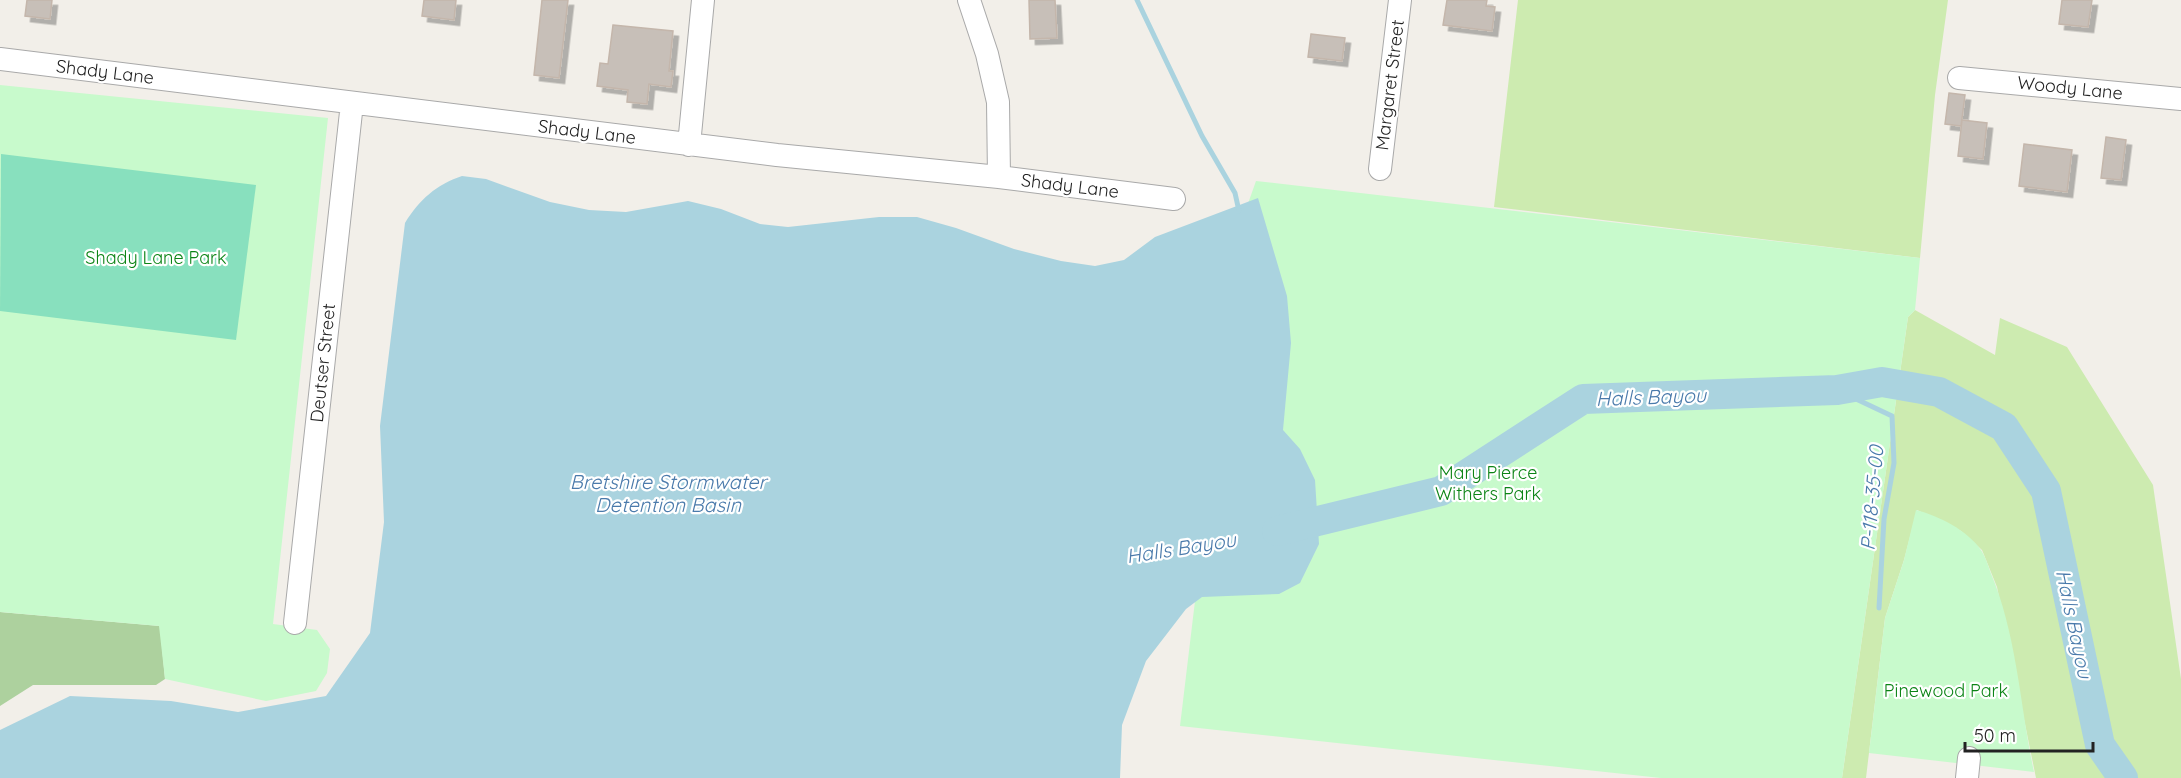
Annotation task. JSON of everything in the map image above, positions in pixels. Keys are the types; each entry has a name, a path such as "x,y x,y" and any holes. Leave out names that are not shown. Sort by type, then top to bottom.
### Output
{"street":[{"path":"689,145 703,0"},
{"path":"969,0 987,54 998,102 999,177"},
{"name":"Margaret Street","path":"1380,170 1400,0"},
{"name":"Shady Lane","path":"0,59 689,145 999,177 1174,199"},
{"name":"Woody Lane","path":"1959,78 2181,99"},
{"name":"Deutser Street","path":"295,623 352,103"}],"green space":[{"path":"1518,0 1948,0 1935,95 1920,258 1494,207"},
{"name":"Shady Lane Park","path":"0,85 328,118 273,624 317,630 330,649 327,673 316,691 266,701 165,679 159,626 0,612"},
{"path":"1,154 256,185 236,340 0,311"},
{"name":"Mary Pierce Withers Park","path":"1256,181 1920,258 1915,310 1908,317 1842,778 1661,778 1180,726 1240,226"},
{"path":"1915,310 1995,355 2000,318 2067,347 2153,485 2181,679 2181,778 2036,778 1997,587 1982,550 1961,531 1917,510 1885,618 1866,778 1842,778 1908,317"},
{"name":"Pinewood Park","path":"1916,510 1943,520 1960,530 1975,543 1985,558 1999,595 2012,645 2034,772 1869,753 1885,618 1904,560"},
{"path":"0,612 160,626 165,679 156,685 33,685 0,706"}],"water":[{"name":"Bretshire Stormwater Detention Basin","path":"462,176 486,179 550,202 589,210 626,212 688,201 721,209 760,224 788,227 879,217 917,217 1014,249 1061,261 1095,266 1124,260 1155,237 1258,198 1287,296 1291,343 1283,430 1300,449 1315,480 1319,544 1300,583 1279,594 1202,597 1186,609 1146,661 1122,725 1120,778 0,778 0,730 70,696 171,701 238,712 326,696 370,633 384,522 380,426 405,223 429,194"}],"building":[{"path":"27,0 52,0 50,19 25,16"},
{"path":"424,0 456,0 454,20 422,16"},
{"path":"542,0 568,0 559,78 534,75"},
{"path":"1029,0 1055,0 1057,38 1030,39"},
{"path":"1447,0 1487,0 1486,6 1495,7 1492,31 1443,25"},
{"path":"2062,0 2092,0 2088,27 2059,24"},
{"path":"613,25 673,31 669,71 673,71 671,87 649,84 647,104 627,102 628,90 597,86 600,63 608,64"},
{"path":"1311,34 1345,38 1342,61 1308,57"},
{"path":"1949,93 1965,95 1961,126 1945,124"},
{"path":"1962,120 1987,123 1983,159 1958,156"},
{"path":"2106,137 2126,140 2121,180 2101,178"},
{"path":"2024,144 2072,150 2067,192 2019,186"}],"waterway":[{"path":"1137,0 1202,136 1235,193 1239,211"},
{"name":"Halls Bayou","path":"1277,531 1441,491 1583,399 1837,390 1882,382 1939,392 2004,427 2046,491 2100,745 2123,778"},
{"name":"P-118-35-00","path":"1837,390 1892,416 1894,463 1884,519 1879,608"}]}
